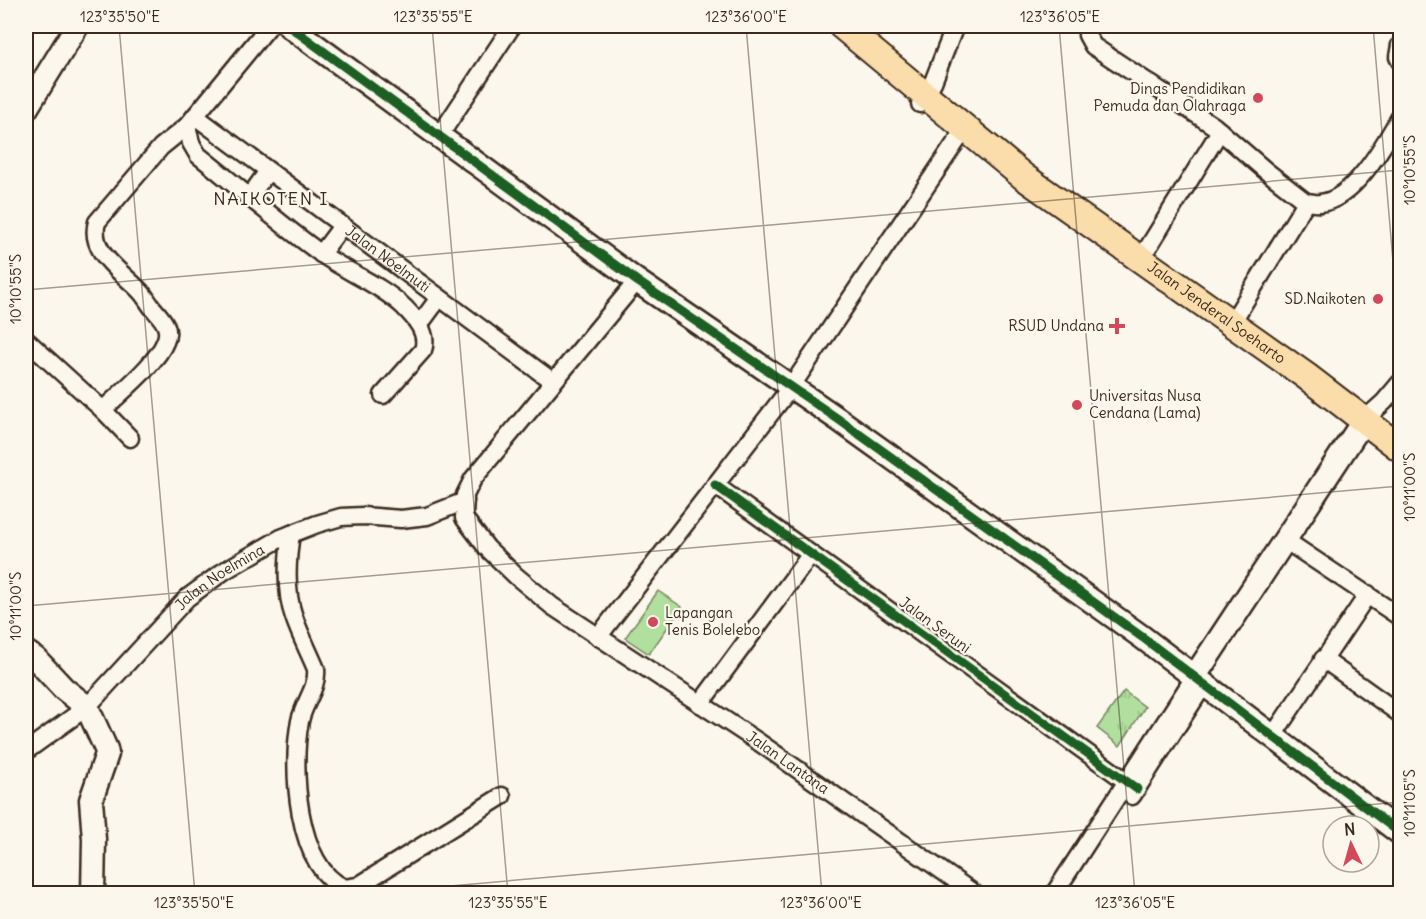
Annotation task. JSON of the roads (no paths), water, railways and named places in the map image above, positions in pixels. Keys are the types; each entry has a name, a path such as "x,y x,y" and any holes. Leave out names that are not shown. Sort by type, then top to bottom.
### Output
{"main road":[{"name":"Jalan Jenderal Soeharto","path":"826,26 1024,177 1033,181 1306,376 1401,448"},
{"name":"Jalan Jenderal Soeharto","path":"842,26 960,136 1022,181 1033,181"}],"street":[{"path":"26,109 77,26"},
{"path":"103,410 143,371 162,348 168,331 166,324 142,293 102,253 95,235 97,222 161,147 191,121 268,26"},
{"path":"289,26 637,281 790,387 1200,680 1401,833"},
{"path":"440,135 512,26"},
{"path":"923,100 955,26"},
{"path":"1089,26 1087,34 1093,46 1180,102 1220,131 1306,202 1320,204 1329,201 1353,186 1374,159 1401,117"},
{"path":"1401,45 1398,57 1401,61"},
{"path":"191,121 191,143 198,155 321,254 353,275 383,290 404,307 418,323 425,336 426,343 423,350 382,395"},
{"name":"Jalan Noelmuti","path":"191,121 268,171 552,381"},
{"path":"1141,260 1220,131"},
{"path":"598,637 790,387 960,136"},
{"path":"250,196 268,171"},
{"path":"1231,324 1306,202"},
{"path":"321,254 342,226"},
{"path":"465,501 465,495 473,479 637,281"},
{"path":"418,323 439,298"},
{"path":"26,340 103,410 130,438"},
{"path":"1200,680 1294,546 1384,402 1401,383"},
{"path":"1059,892 1132,786 1370,424"},
{"name":"Jalan Seruni","path":"715,485 1132,786"},
{"name":"Jalan Noelmina","path":"26,752 87,707 187,598 224,571 291,534 341,517 401,519 427,516 465,501"},
{"name":"Jalan Lantana","path":"465,501 464,518 487,548 552,606 760,743 975,894"},
{"path":"291,534 288,557 293,615 317,676 298,729 299,794 307,843 329,878 345,888 358,886 502,795"},
{"path":"1294,546 1401,618"},
{"path":"700,704 811,554"},
{"path":"1272,737 1368,594"},
{"path":"26,652 87,707 107,754 91,800 94,839 93,894"},
{"path":"1323,659 1401,714"}],"place":[{"name":"Dinas Pendidikan Pemuda dan Olahraga","path":"1258,98"},
{"name":"SD.Naikoten","path":"1378,299"},
{"name":"RSUD Undana","path":"1117,326"},
{"name":"Universitas Nusa Cendana (Lama)","path":"1077,405"},
{"name":"Lapangan Tenis Bolelebo","path":"653,622"}],"district":[{"name":"NAIKOTEN I","path":"271,199"}]}
